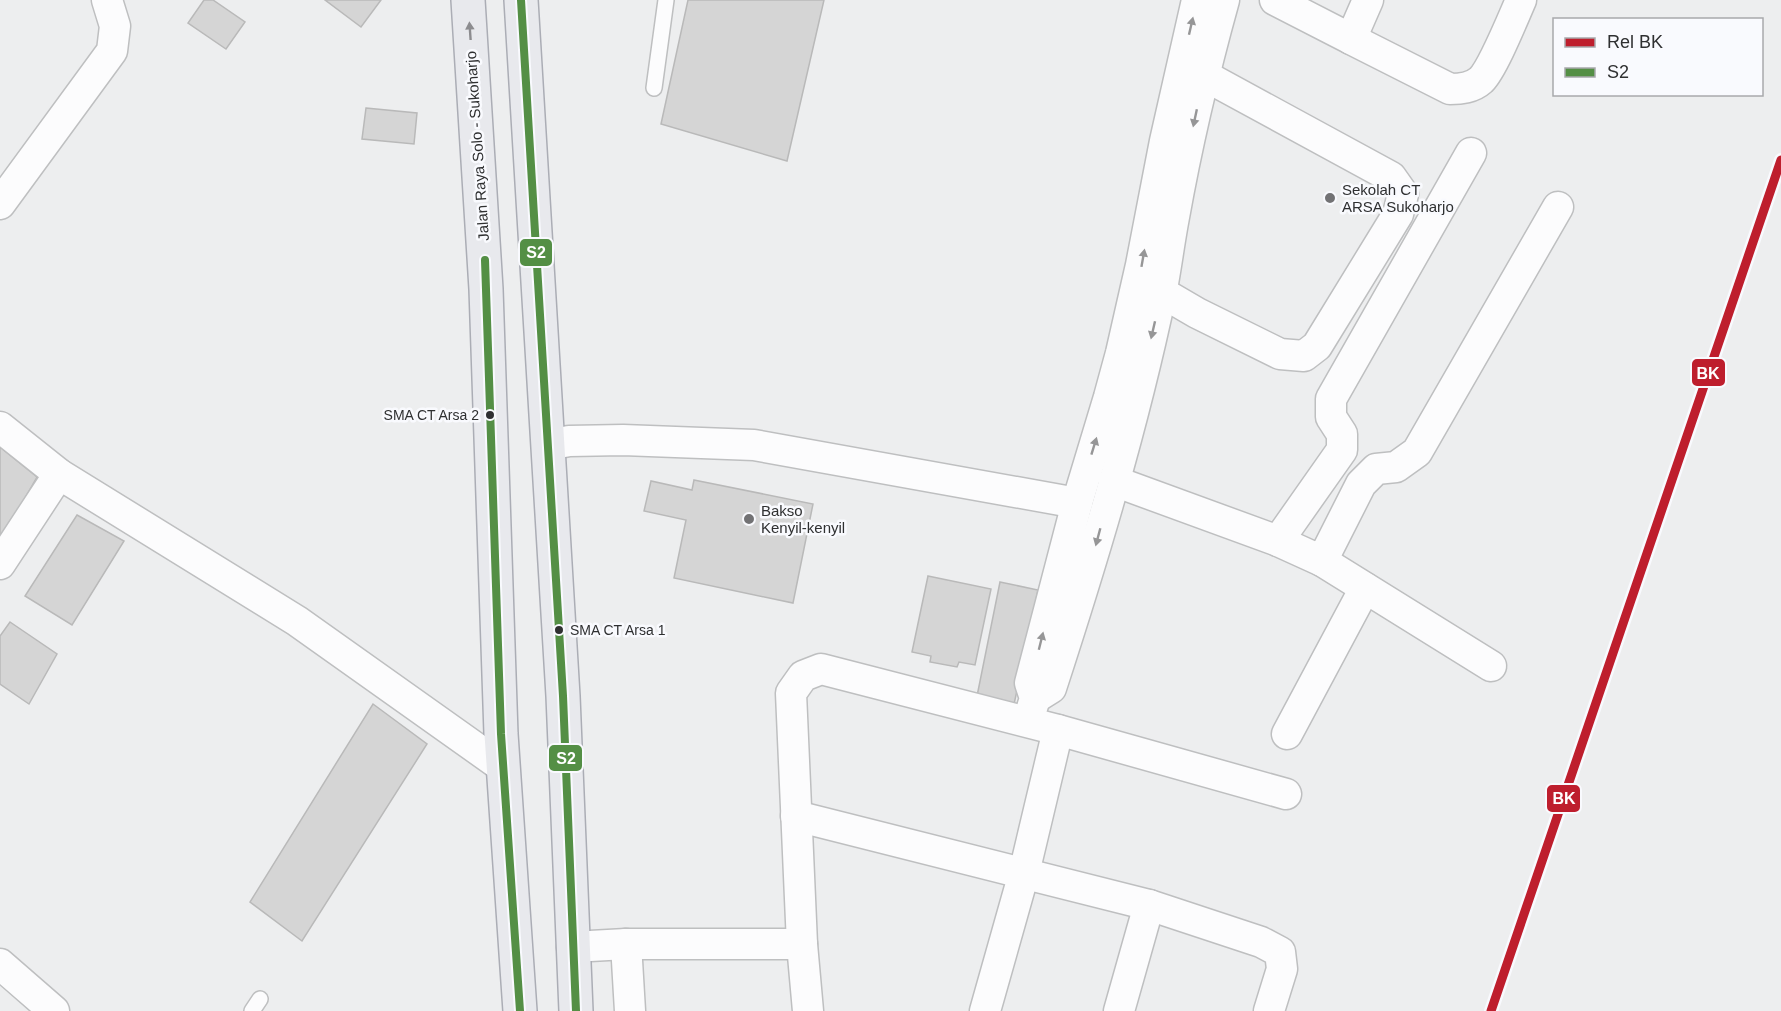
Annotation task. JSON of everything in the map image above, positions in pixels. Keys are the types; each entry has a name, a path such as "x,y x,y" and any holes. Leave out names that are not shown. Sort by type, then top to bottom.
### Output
{"main road":[{"name":"Jalan Raya Solo - Sukoharjo","path":"468,0 486,289 501,734 520,1011"},
{"path":"521,0 559,443 564,738 576,1011"}],"street":[{"path":"0,204 112,51 115,26 107,0"},
{"path":"1197,0 1193,69 1176,207 1161,292 1138,394 1085,585 1051,688 1033,703 1030,683 1077,503 1109,397 1193,69 1224,0"},
{"path":"1275,0 1450,89 1464,88 1480,80 1490,66 1521,0"},
{"path":"1351,39 1368,0"},
{"path":"1161,292 1197,313 1280,354 1304,356 1317,346 1392,225 1398,214 1403,194 1391,177 1193,69"},
{"path":"1278,541 1342,450 1342,434 1331,417 1331,399 1472,153"},
{"path":"1322,561 1361,484 1376,469 1396,467 1417,452 1558,207"},
{"path":"0,427 59,474 297,621 504,768"},
{"path":"559,443 623,440 754,445 1077,503"},
{"path":"0,564 59,474"},
{"path":"1114,481 1278,541 1322,561 1491,666"},
{"path":"1287,734 1365,588"},
{"path":"808,1011 802,944 791,693 803,676 821,669 1058,730 1286,794"},
{"path":"985,1011 1024,873 1058,730"},
{"path":"796,816 1149,905 1260,942 1280,952 1282,969 1269,1011"},
{"path":"1119,1011 1149,905"},
{"path":"573,947 626,944 802,944"},
{"path":"626,944 630,1011"},
{"path":"0,964 54,1011"}],"lane":[{"path":"654,88 666,0"}],"building":[{"path":"204,0 213,0 245,22 226,49 188,23"},
{"path":"325,0 381,0 361,27"},
{"path":"688,0 824,0 787,161 661,124"},
{"path":"366,108 417,113 414,144 362,139"},
{"path":"0,447 37,477 0,542"},
{"path":"694,480 813,504 793,603 674,578 686,520 644,511 651,481 692,490"},
{"path":"77,515 124,541 72,625 25,596"},
{"path":"928,576 991,589 975,665 959,662 957,667 930,662 931,656 912,652"},
{"path":"1000,582 1038,590 1012,714 975,706"},
{"path":"10,622 57,654 29,704 0,684 0,636"},
{"path":"373,704 427,744 302,941 250,902"}],"rail line":[{"name":"BK","path":"1491,1011 1781,160"}],"transit line":[{"name":"S2","path":"521,0 563,696 576,1011"},
{"name":"S2","path":"485,260 501,734 520,1011"}],"place":[{"name":"Sekolah CT ARSA Sukoharjo","path":"1330,198"},
{"name":"SMA CT Arsa 2","path":"490,415"},
{"name":"Bakso Kenyil-kenyil","path":"749,519"},
{"name":"SMA CT Arsa 1","path":"559,630"}]}
